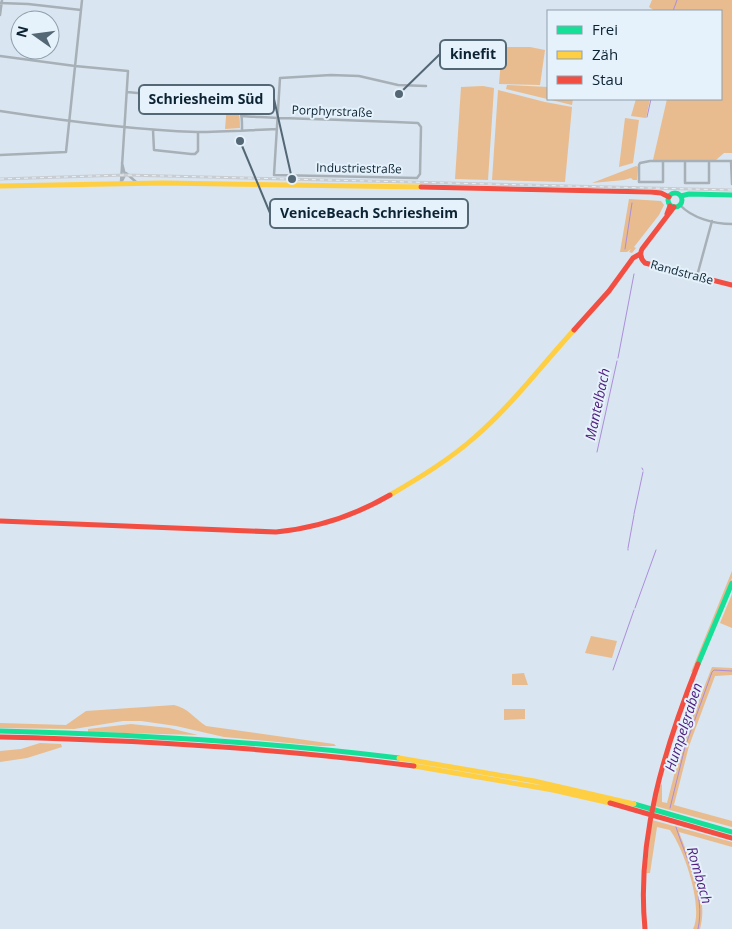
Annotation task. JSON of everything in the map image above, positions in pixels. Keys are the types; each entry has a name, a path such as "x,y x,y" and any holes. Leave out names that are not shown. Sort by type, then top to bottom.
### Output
{"main road":[{"path":"0,186 121,182 309,184 598,193 651,192 661,193 669,197"},
{"path":"672,206 668,202 669,197 674,193 681,196 689,194 732,195"},
{"path":"672,206 680,205 682,201 681,196"},
{"path":"0,521 276,532 302,530 347,518 373,506 432,469 477,435 501,412 631,262 641,255 672,206"},
{"name":"Randstraße","path":"641,255 645,263 732,285"},
{"path":"644,929 643,890 646,851 658,782 667,747 691,678 732,583"},
{"path":"0,731 191,738 336,750 435,763 506,775 561,786 648,811"},
{"path":"0,737 153,741 259,748 398,763 496,779 655,812 732,832"},
{"path":"655,812 732,838"}],"street":[{"path":"0,155 66,152 82,0"},
{"path":"0,14 1,2 81,10"},
{"path":"0,56 128,71 121,182"},
{"path":"0,111 154,130 198,132 276,130 280,78 340,75 370,78 398,85 426,86"},
{"path":"126,92 231,102 237,106 242,116 242,130"},
{"name":"Porphyrstraße","path":"242,116 420,124"},
{"name":"Industriestraße","path":"276,130 274,175 417,178 420,174 420,124"},
{"path":"154,130 154,150 191,154 198,151 198,132"},
{"path":"663,161 663,182 639,182 639,164 663,161 732,161 732,184"},
{"path":"685,161 685,183 709,183 709,161"},
{"path":"121,182 125,171 122,162"},
{"path":"125,171 136,182"},
{"path":"680,205 692,215 732,224"},
{"path":"697,276 712,221"}],"shaded area":[{"path":"652,0 732,0 732,153 724,153 716,160 653,160 667,100 722,100 722,10 654,10 649,7"},
{"path":"502,47 530,47 545,50 540,85 499,84"},
{"path":"507,85 547,87 547,99 506,89"},
{"path":"483,86 494,88 488,180 455,179 461,87"},
{"path":"498,90 572,107 565,182 492,180"},
{"path":"551,100 573,100 572,105"},
{"path":"636,100 650,100 646,118 631,116"},
{"path":"227,104 235,107 237,110 240,128 225,129"},
{"path":"625,118 639,120 633,163 619,167"},
{"path":"636,166 638,167 637,180 631,178 592,183"},
{"path":"629,199 661,201 664,205 659,215 634,247 636,248 632,253 629,252 631,249 627,252 620,252"},
{"path":"732,571 732,578 691,672"},
{"path":"732,594 732,628 720,623"},
{"path":"591,636 617,641 612,658 585,653"},
{"path":"712,667 732,668 732,675 715,676 689,746 674,805 732,821 732,827 655,806 659,786 662,784 662,802 667,803 682,744"},
{"path":"524,673 528,685 512,685 512,674"},
{"path":"174,705 187,711 206,726 334,744 336,746 224,737 176,726 141,721 123,721 74,729 0,728 0,723 66,725 86,711"},
{"path":"504,709 525,709 525,719 504,720"},
{"path":"131,724 169,728 198,735 88,732 88,729"},
{"path":"40,743 61,744 62,747 27,758 0,762 0,751 21,749"},
{"path":"652,820 732,842 732,847 679,832 693,867 700,892 702,917 700,929 693,929 696,919 696,907 691,878 681,850 670,830 657,827 650,873 646,873"}],"waterway":[{"name":"Mantelbach","path":"673,10 677,0"},
{"name":"Mantelbach","path":"647,117 651,100"},
{"name":"Mantelbach","path":"625,249 632,203"},
{"name":"Mantelbach","path":"618,358 634,274"},
{"name":"Mantelbach","path":"597,452 617,361"},
{"name":"Mantelbach","path":"634,514 643,472"},
{"name":"Mantelbach","path":"628,548 634,515"},
{"name":"Mantelbach","path":"635,608 656,550"},
{"name":"Mantelbach","path":"613,670 634,610"},
{"name":"Humpelgraben","path":"670,808 685,747 712,672 714,670 732,671"},
{"name":"Rombach","path":"676,827 697,890 700,916 698,929"}],"railway":[{"path":"0,179 125,175 732,190"}],"traffic: fast":[{"path":"675,193 680,195 682,200 680,205 675,207 670,205 668,200 670,195 675,193"},
{"path":"681,196 689,194 732,195"},
{"path":"698,664 732,583"},
{"path":"0,731 200,740 299,747 399,758"},
{"path":"634,804 732,832"}],"traffic: slow":[{"path":"0,186 163,183 421,187"},
{"path":"390,495 444,461 489,425 574,330"},
{"path":"399,758 534,781 634,804"},
{"path":"414,766 553,790 610,803"}],"traffic: jam":[{"path":"421,187 651,192 661,193 669,197"},
{"path":"667,214 670,206"},
{"path":"674,207 642,249 642,260 645,263 732,285"},
{"path":"574,330 609,291 633,258 640,254"},
{"path":"0,521 276,532 335,520 363,509 390,495"},
{"path":"645,929 643,895 649,827 664,760 698,664"},
{"path":"0,737 104,740 207,746 311,754 414,766"},
{"path":"610,803 732,838"}],"place":[{"name":"kinefit","path":"399,94"},
{"name":"VeniceBeach Schriesheim","path":"240,141"},
{"name":"Schriesheim Süd","path":"292,179"}]}
